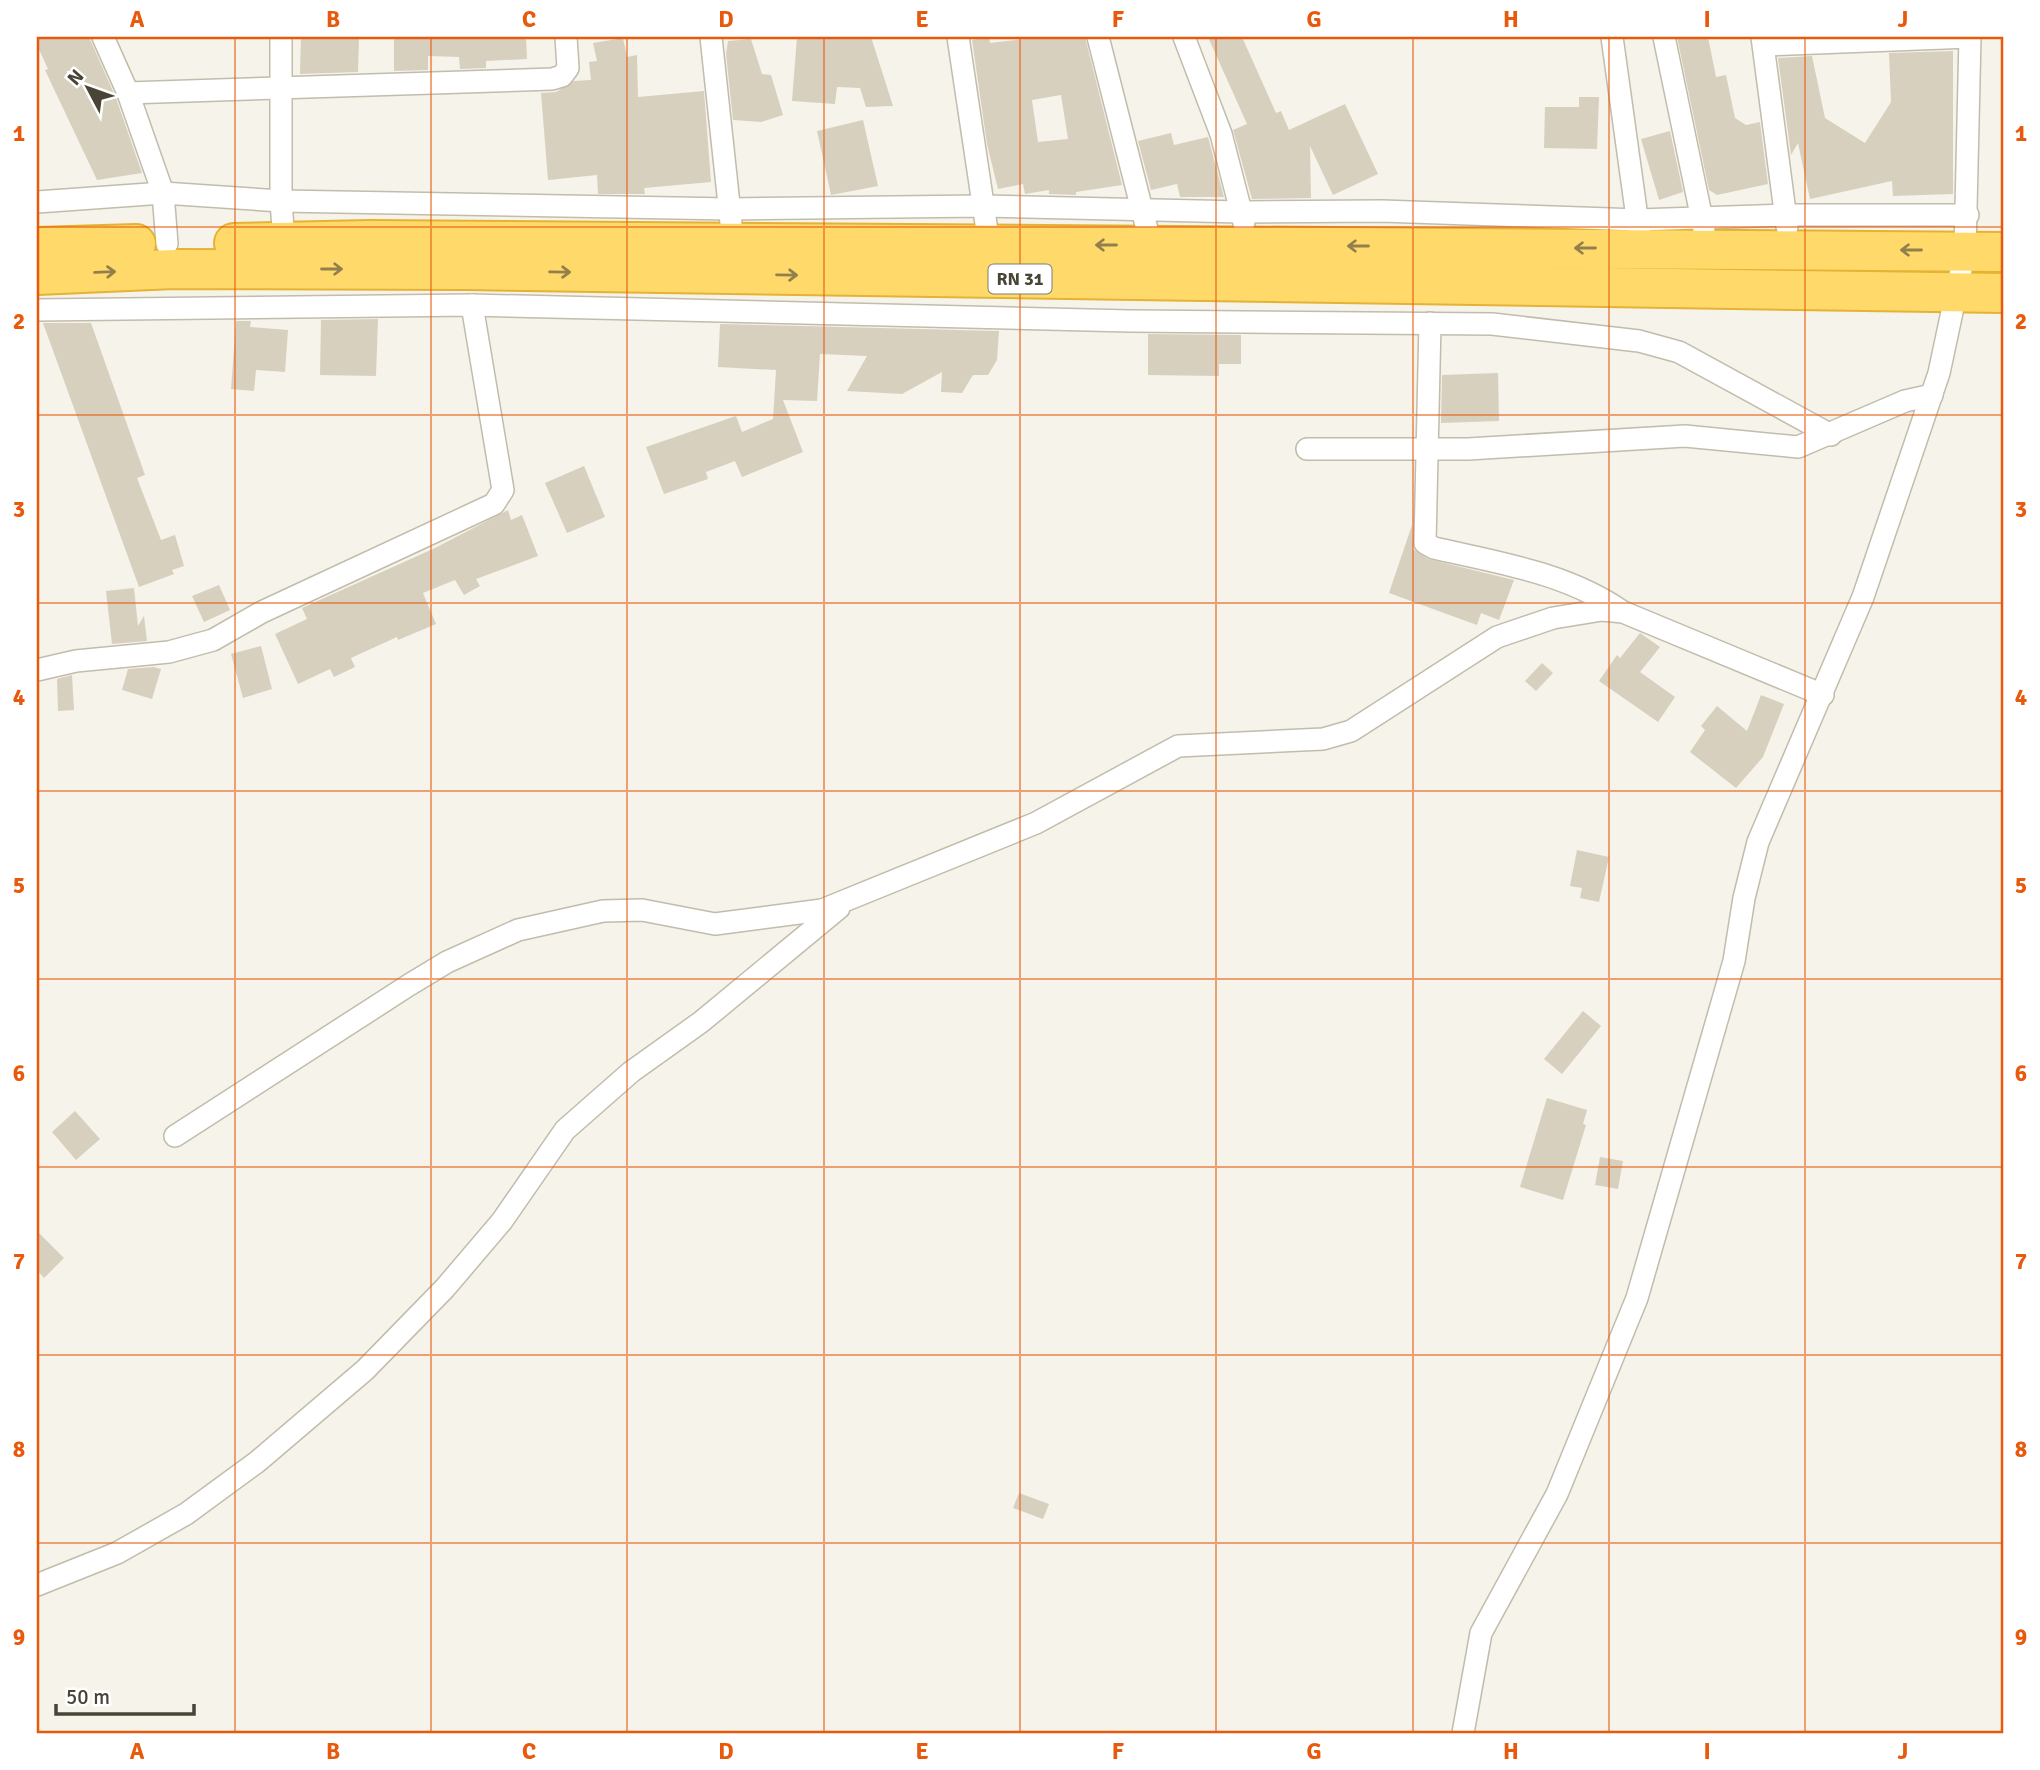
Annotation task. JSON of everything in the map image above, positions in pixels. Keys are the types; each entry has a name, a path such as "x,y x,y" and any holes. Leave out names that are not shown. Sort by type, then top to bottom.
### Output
{"highway":[{"name":"RN 31","path":"37,247 284,242 731,225 989,244 1151,245 1246,229 1639,234 1967,233 2003,252"},
{"name":"RN 31","path":"37,275 174,269 453,270 2003,293"}],"street":[{"path":"103,37 128,93 163,194 167,244"},
{"path":"281,37 281,201 284,242"},
{"path":"128,93 557,78 566,72 570,63 566,37"},
{"path":"712,37 731,225"},
{"path":"958,37 989,244"},
{"path":"1098,37 1151,245"},
{"path":"37,202 163,194 731,225 983,206 1141,209 1246,229 1221,134 1184,37"},
{"path":"1612,37 1639,234"},
{"path":"1664,37 1705,233"},
{"path":"1463,1733 1481,1633 1557,1494 1599,1398 1637,1298 1734,961 1744,898 1758,842 1864,597 1932,395 1958,293 1967,233 1970,37 1763,41 1788,232"},
{"path":"37,310 472,305 1088,320 1492,324 1639,341 1679,352 1830,435"},
{"path":"37,670 76,661 169,652 213,640 261,612 494,504 503,489 472,305"},
{"path":"1430,323 1424,539 1429,547 1567,581 1601,597 1623,612 1823,695"},
{"path":"1307,449 1428,449 1685,436 1798,447 1905,401 1932,395"},
{"path":"175,1136 447,962 518,930 620,909 642,910 715,924 808,913 849,900 1035,823 1178,746 1323,739 1352,731 1497,637 1553,618 1602,610 1623,612"},
{"path":"37,1584 117,1553 186,1514 257,1462 365,1370 445,1288 502,1221 565,1130 631,1072 701,1022 849,900"}],"building":[{"path":"37,37 89,37 116,98 142,173 97,180 45,70 48,69 37,45"},
{"path":"301,37 359,37 358,72 300,74"},
{"path":"394,37 526,37 527,59 486,61 486,68 460,69 459,57 428,56 428,70 394,71"},
{"path":"797,37 871,37 893,106 866,107 860,88 837,87 835,104 792,101"},
{"path":"989,37 990,43 1043,37 1085,37 1122,185 1076,192 1076,195 1049,194 1049,190 1025,194 1023,184 998,189 987,144 972,40","holes":["1061,95 1068,139 1038,142 1032,100"]},
{"path":"1208,37 1242,37 1276,113 1281,111 1289,130 1345,104 1378,174 1333,195 1310,146 1311,198 1252,199 1233,130 1247,124"},
{"path":"1677,37 1708,37 1716,77 1726,75 1735,118 1746,125 1760,122 1768,184 1717,195 1709,190"},
{"path":"623,38 627,57 637,55 638,97 704,91 711,182 644,188 645,194 598,194 597,175 548,180 541,93 556,92 574,81 591,80 589,62 597,61 593,43"},
{"path":"751,39 762,74 771,75 783,115 761,122 733,120 726,54 728,41"},
{"path":"1953,51 1953,194 1893,196 1892,181 1810,199 1798,143 1791,155 1778,58 1812,56 1825,118 1865,143 1891,102 1889,53"},
{"path":"1579,97 1599,97 1597,149 1544,148 1545,107 1579,107"},
{"path":"863,120 878,186 831,195 817,131"},
{"path":"1670,131 1683,192 1659,200 1641,139"},
{"path":"1171,133 1174,145 1208,137 1224,197 1180,197 1177,184 1151,190 1138,141"},
{"path":"378,319 376,376 320,375 321,320"},
{"path":"236,321 251,321 250,327 288,330 285,372 256,370 254,391 231,389"},
{"path":"43,323 91,323 145,475 137,478 161,540 175,535 184,566 172,570 174,574 139,587"},
{"path":"720,324 999,331 997,360 988,375 973,375 962,393 941,392 942,372 902,394 847,391 867,356 820,354 817,401 783,400 803,452 742,477 735,461 706,472 708,479 664,494 646,447 736,416 742,432 773,419 776,370 718,367"},
{"path":"1148,334 1241,335 1241,364 1219,364 1219,376 1148,375"},
{"path":"1498,373 1499,421 1441,423 1442,375"},
{"path":"584,466 605,517 567,533 545,483"},
{"path":"508,510 511,520 522,515 538,556 476,579 480,586 464,595 455,580 423,593 436,624 398,640 397,637 351,658 355,667 334,677 330,669 298,684 275,634 307,619 302,608 435,548"},
{"path":"1412,525 1413,549 1428,559 1514,580 1499,620 1481,613 1477,625 1389,593"},
{"path":"219,585 230,610 204,622 192,596"},
{"path":"134,588 138,626 144,616 147,641 112,644 106,591"},
{"path":"1640,633 1660,647 1640,672 1675,697 1658,722 1599,681 1617,655 1620,658"},
{"path":"261,646 272,689 243,698 231,654"},
{"path":"1542,663 1553,673 1536,691 1525,681"},
{"path":"128,669 161,669 152,699 122,690"},
{"path":"72,675 74,710 58,711 57,679"},
{"path":"1761,695 1784,704 1763,757 1736,788 1690,752 1705,730 1701,726 1717,706 1747,731"},
{"path":"1577,850 1609,857 1599,902 1580,898 1582,888 1570,886"},
{"path":"1583,1011 1601,1026 1562,1074 1544,1059"},
{"path":"1547,1098 1587,1110 1583,1124 1586,1125 1563,1200 1520,1187"},
{"path":"75,1111 100,1139 76,1160 52,1132"},
{"path":"1600,1157 1623,1161 1618,1189 1595,1185"},
{"path":"37,1231 64,1258 44,1278 37,1270"},
{"path":"1019,1493 1049,1504 1043,1519 1013,1508"}]}
